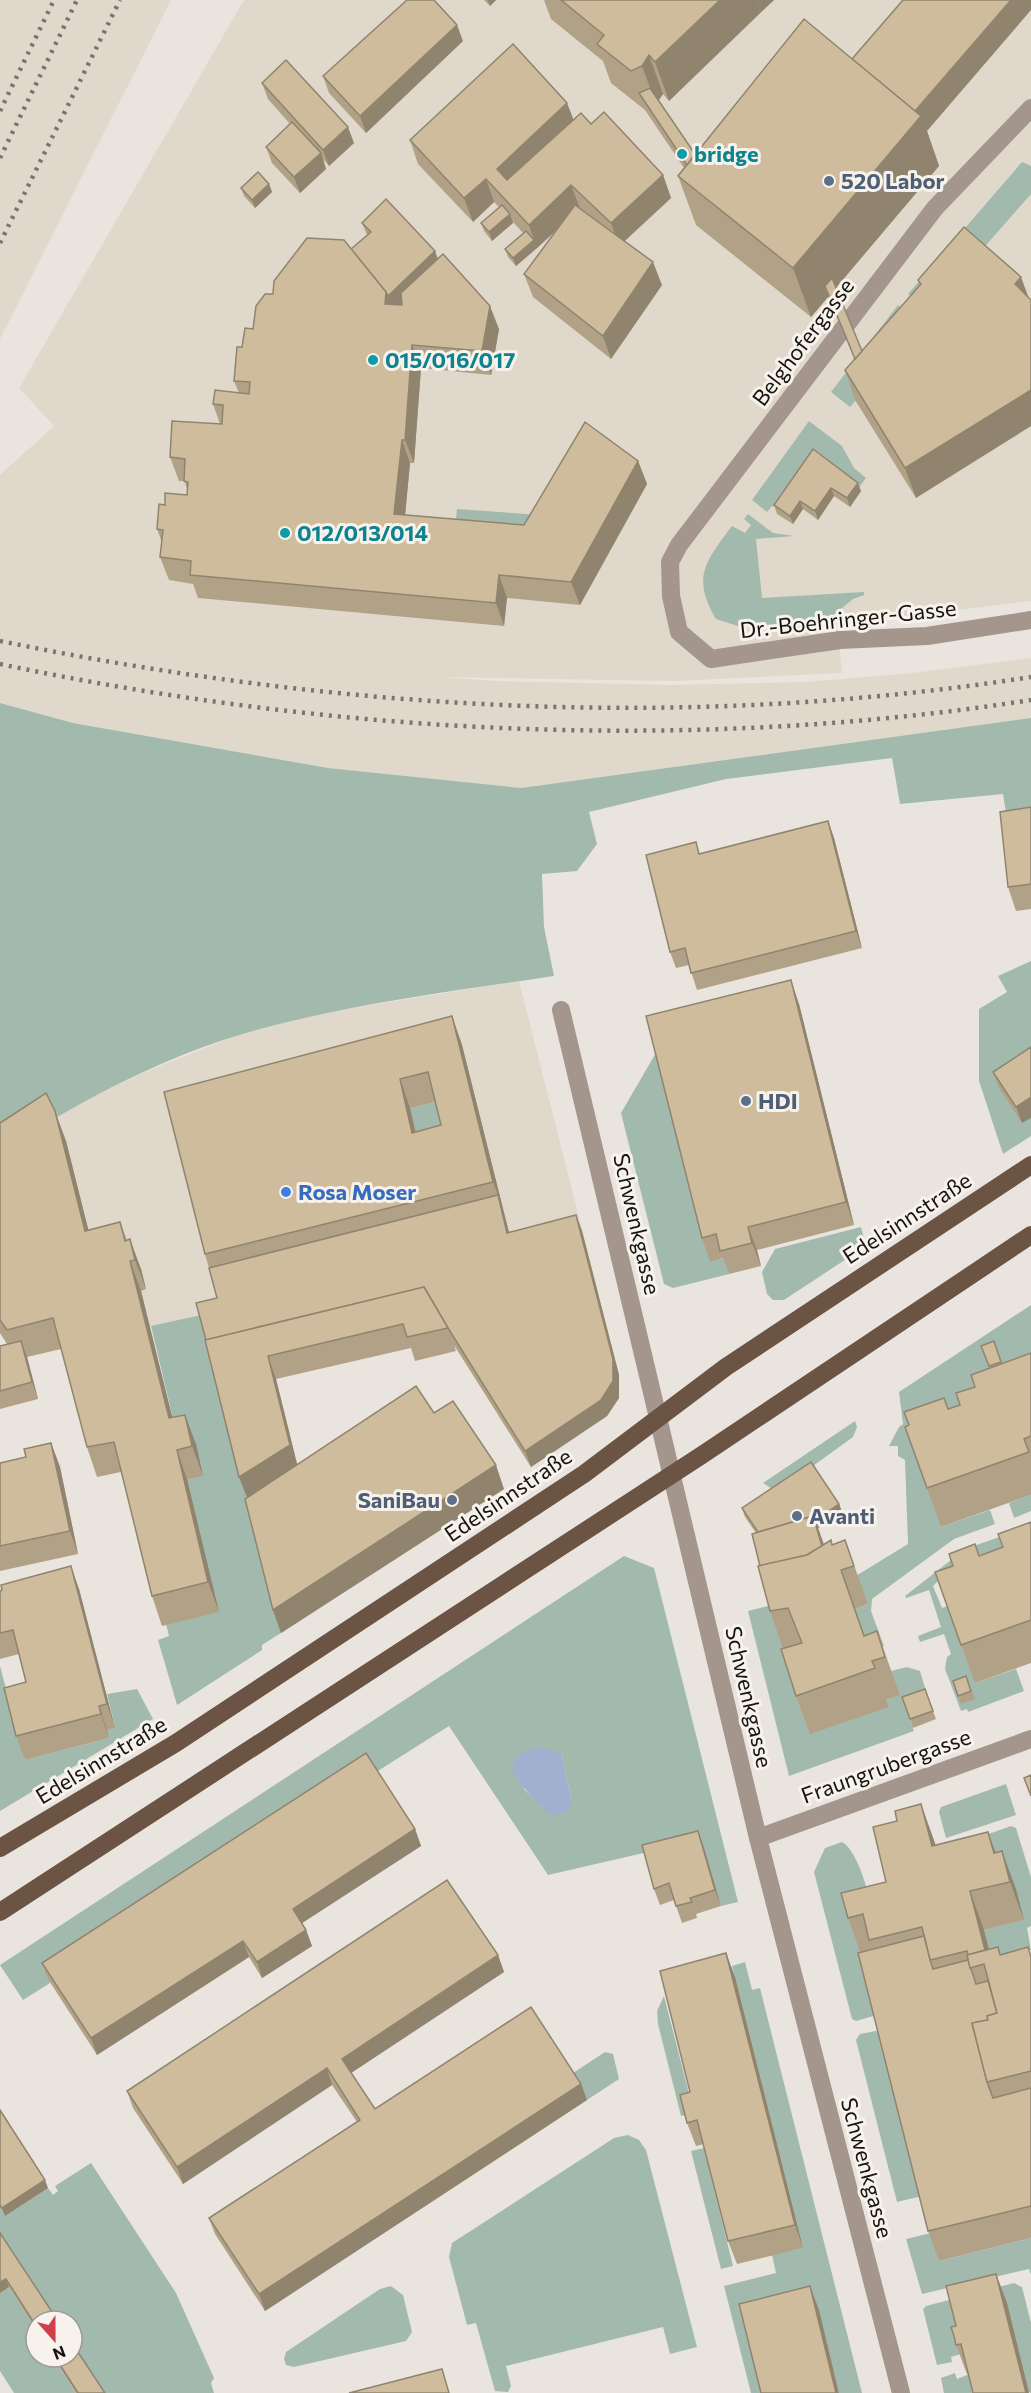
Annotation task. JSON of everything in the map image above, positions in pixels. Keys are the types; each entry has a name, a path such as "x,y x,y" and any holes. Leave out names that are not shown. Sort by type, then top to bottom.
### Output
{"main road":[{"name":"Edelsinnstraße","path":"0,1848 186,1737 584,1474 726,1367 1031,1165"},
{"path":"0,1912 671,1474 1031,1235"}],"street":[{"name":"Belghofergasse","path":"679,632 671,596 670,562 679,545 935,208 1031,108"},
{"name":"Dr.-Boehringer-Gasse","path":"679,632 711,659 840,640 927,636 1031,620"},
{"name":"Schwenkgasse","path":"561,1010 758,1838 901,2393"},
{"name":"Fraungrubergasse","path":"758,1838 1031,1739"}],"shaded area":[{"path":"0,0 171,0 0,339"},
{"path":"244,0 1031,0 1031,601 886,619 837,621 842,673 675,681 438,677 497,681 667,685 805,682 903,674 1031,658 1031,718 521,788 328,768 73,723 0,703 0,475 54,426 19,388"},
{"name":"Rosa Moser","path":"519,981 619,1375 619,1398 607,1416 531,1467 432,1311 201,1315 17,1359 0,1333 0,1152 62,1112 140,1074 230,1038 315,1014"}],"green space":[{"path":"1022,162 1031,166 1031,194 929,310 908,294"},
{"path":"898,305 921,326 850,407 831,392"},
{"path":"809,421 842,446 854,468 866,478 858,489 809,458 774,507 772,506 767,512 752,500"},
{"path":"457,509 541,515 529,537 455,530"},
{"path":"748,514 773,533 794,536 756,539 762,598 864,592 864,595 853,599 825,622 738,626 716,619 704,592 705,570 715,549 732,526 745,533 751,525 744,519"},
{"path":"0,703 73,723 328,768 521,788 1031,718 1031,832 1006,813 1003,794 900,804 892,758 726,779 589,812 597,844 577,871 542,874 544,927 554,976 352,1008 233,1037 172,1059 112,1087 0,1152"},
{"path":"1031,961 1031,1136 1003,1154 979,1081 979,1009 1007,992 998,976"},
{"path":"657,1051 710,1261 725,1258 729,1274 673,1288 664,1284 621,1113"},
{"path":"439,1101 452,1155 422,1162 410,1108"},
{"path":"861,1227 866,1246 784,1300 773,1300 767,1294 762,1272 775,1249"},
{"path":"1031,1305 1031,1397 941,1527 990,1510 995,1524 954,1539 872,1599 871,1611 884,1646 870,1651 855,1609 868,1604 846,1582 908,1544 905,1460 898,1456 898,1446 889,1446 903,1424 899,1392"},
{"path":"201,1315 281,1633 262,1645 262,1650 177,1705 158,1640 169,1636 166,1624 180,1448 151,1326"},
{"path":"855,1421 857,1427 853,1437 777,1492 763,1483"},
{"path":"1031,1495 1031,1511 1014,1518 1009,1503"},
{"path":"1031,1526 1005,1590 991,1551 956,1563 933,1586 942,1608 965,1600 975,1683 1016,1669 1024,1691 968,1712 967,1709 961,1711 945,1669 947,1657 951,1654 944,1634 920,1642 918,1636 941,1627 929,1590 906,1598 905,1596 965,1549"},
{"path":"624,1556 654,1568 738,1902 721,1906 700,1840 548,1875 449,1726 49,1979 50,1983 23,2000 0,1965","holes":["561,1753 572,1800 543,1808 524,1789"]},
{"path":"772,1605 886,1700 899,1695 891,1671 907,1667 920,1671 926,1691 912,1695 905,1706 914,1731 789,1776 748,1611"},
{"path":"0,1666 25,1760 109,1738 107,1730 115,1727 107,1694 137,1689 153,1719 0,1811"},
{"path":"1006,1784 1016,1815 946,1838 939,1812 941,1807"},
{"path":"1011,1826 1016,1828 1031,1877 1031,1926 1027,1928 1031,1950 1007,1956 994,1972 984,1930 1023,1920 949,1848"},
{"path":"842,1842 860,1867 871,1905 876,1937 877,2015 856,2021 852,2019 814,1872 825,1848"},
{"path":"745,1962 752,1990 760,1988 862,2393 839,2393 818,2310 764,2393 751,2393 724,2286 776,2273 772,2255 803,2248 732,1966"},
{"path":"664,1996 694,2113 681,2116 658,2024 657,2011"},
{"path":"881,2030 922,2196 897,2202 856,2040 860,2034"},
{"path":"605,2052 613,2054 619,2079 587,2100 570,2075"},
{"path":"628,2135 639,2140 646,2150 697,2347 670,2354 663,2327 506,2366 511,2386 508,2392 495,2391 476,2323 467,2325 449,2257 452,2243 614,2138"},
{"path":"704,2148 733,2266 721,2269 691,2151"},
{"path":"91,2163 176,2293 214,2378 211,2383 214,2393 103,2393 84,2364 84,2309 47,2309 0,2237 0,2208 5,2216 48,2188 53,2195 58,2191 55,2186"},
{"path":"931,2233 939,2261 1031,2238 1031,2275 1029,2269 922,2294 906,2239"},
{"path":"1014,2283 1022,2287 1031,2323 1031,2393 961,2354 951,2357 952,2362 937,2365 923,2309 926,2306"},
{"path":"391,2286 403,2295 412,2332 406,2341 294,2367 286,2365 284,2359 286,2352 380,2289"},
{"path":"9,2287 24,2311 24,2369 61,2369 76,2393 14,2393 0,2371 0,2293"},
{"path":"955,2373 957,2379 972,2373 977,2393 944,2393 941,2378"}],"water":[{"path":"536,1747 561,1753 572,1800 567,1810 562,1813 551,1815 545,1810 512,1771 516,1757"}],"building":[{"path":"407,0 434,0 457,25 360,116 323,76"},
{"path":"561,0 720,0 655,62 649,55 642,66 631,71 597,44 604,35"},
{"path":"903,0 1011,0 915,111 852,59"},
{"name":"520 Labor","path":"804,19 921,116 793,268 678,176"},
{"path":"513,44 567,103 497,169 507,180 581,113 591,124 604,112 663,175 611,223 571,185 529,225 486,179 464,198 410,140"},
{"path":"286,60 348,127 323,150 262,83"},
{"path":"650,88 695,154 687,165 639,93"},
{"path":"292,122 321,153 294,177 266,147"},
{"path":"258,172 269,184 252,200 241,188"},
{"path":"386,199 435,251 388,296 351,249 371,232 362,223"},
{"path":"502,205 510,214 489,232 481,223"},
{"path":"575,205 653,262 603,336 524,274"},
{"path":"964,227 1021,277 1015,284 1031,300 1031,390 905,468 845,370 921,284 918,280"},
{"path":"526,231 534,240 513,258 505,249"},
{"path":"307,238 344,240 386,292 385,304 402,305 401,293 443,254 490,306 482,351 412,345 405,440 402,440 394,514 524,525 585,422 638,461 571,582 499,575 496,603 190,575 191,561 160,557 163,530 157,529 159,504 165,505 165,493 187,495 188,482 184,481 185,459 170,457 172,421 222,424 223,405 213,404 215,390 249,394 250,382 234,381 237,347 242,347 245,328 253,329 256,306 265,294 273,294 274,281"},
{"path":"832,278 862,351 855,359 825,286"},
{"path":"813,449 858,483 847,498 831,488 815,511 800,501 790,516 774,505"},
{"path":"1031,807 1031,884 1008,887 1000,812"},
{"path":"828,821 856,931 691,973 685,948 670,952 646,855 696,842 699,854"},
{"name":"HDI","path":"791,980 846,1202 748,1227 752,1243 720,1251 716,1234 702,1238 646,1016"},
{"path":"452,1016 493,1182 205,1254 164,1092","holes":["428,1072 441,1125 412,1133 400,1079"]},
{"path":"1031,1047 1031,1097 1016,1107 993,1072"},
{"path":"46,1093 55,1111 85,1231 120,1222 125,1241 130,1239 135,1260 130,1261 169,1418 185,1415 192,1446 177,1450 208,1582 152,1596 114,1442 87,1447 53,1318 7,1330 0,1320 0,1123"},
{"path":"498,1195 507,1233 576,1215 613,1359 613,1381 601,1400 525,1451 424,1287 206,1340 196,1303 217,1298 209,1268"},
{"path":"424,1287 448,1328 407,1337 403,1324 268,1356 290,1445 239,1477 205,1340"},
{"path":"21,1341 32,1382 0,1391 0,1346"},
{"path":"994,1341 1001,1362 989,1366 981,1346"},
{"path":"1031,1353 1031,1436 1024,1439 1029,1452 927,1488 905,1427 909,1425 904,1412 944,1398 948,1409 960,1405 956,1393 975,1387 971,1375"},
{"path":"416,1386 434,1413 453,1401 496,1465 273,1610 245,1499"},
{"path":"51,1443 70,1531 0,1546 0,1463 26,1457 24,1449"},
{"path":"811,1462 839,1504 815,1520 813,1516 758,1532 742,1508"},
{"path":"813,1516 822,1546 807,1555 760,1566 752,1534"},
{"path":"1031,1522 1031,1620 961,1645 935,1572 953,1566 949,1554 975,1544 979,1556 1003,1547 998,1534"},
{"path":"831,1540 832,1545 845,1540 854,1566 841,1570 864,1636 877,1631 885,1657 872,1661 875,1668 796,1696 781,1649 802,1643 788,1608 770,1611 758,1566 807,1555"},
{"path":"71,1566 107,1704 99,1706 101,1714 16,1736 4,1688 26,1682 13,1630 0,1633 1,1585"},
{"path":"966,1676 971,1691 958,1696 953,1681"},
{"path":"925,1689 933,1711 910,1719 902,1697"},
{"path":"366,1753 415,1829 293,1909 306,1930 257,1962 243,1941 91,2038 42,1963"},
{"path":"1031,1775 1031,1796 1024,1778"},
{"path":"921,1804 932,1846 988,1832 994,1853 1002,1851 1010,1882 970,1891 985,1950 968,1955 967,1951 930,1960 922,1927 869,1940 863,1914 848,1918 841,1893 886,1882 873,1827 897,1821 895,1811"},
{"path":"698,1831 715,1890 690,1898 692,1902 676,1906 669,1883 654,1889 642,1845"},
{"path":"447,1880 498,1955 342,2059 375,2109 531,2007 581,2084 259,2294 209,2218 360,2120 327,2068 177,2167 127,2091"},
{"path":"924,1936 933,1969 968,1960 976,1984 988,1981 997,2013 987,2016 988,2020 972,2023 993,2098 1031,2088 1031,2206 928,2231 858,1953"},
{"path":"998,1947 1000,1955 1028,1947 1031,1957 1031,2071 987,2082 972,2023 988,2020 987,2016 997,2013 984,1964 970,1968 967,1955"},
{"path":"726,1953 795,2225 728,2241 697,2120 687,2123 680,2095 690,2092 660,1971"},
{"path":"0,2110 45,2180 2,2208 0,2205"},
{"path":"0,2233 50,2309 25,2309 6,2279 0,2282"},
{"path":"996,2274 1026,2393 973,2393 961,2344 956,2345 951,2327 956,2326 946,2286"},
{"path":"810,2286 836,2393 761,2393 739,2304"},
{"path":"84,2361 105,2393 78,2393 63,2369 84,2369"},
{"path":"442,2369 449,2393 349,2393"}],"railway":[{"path":"0,111 54,0"},
{"path":"0,158 77,0"},
{"path":"0,243 120,0"},
{"path":"0,641 128,665 257,684 385,697 514,706 643,708 772,704 901,694 1031,677"},
{"path":"0,664 127,688 255,707 384,721 514,728 644,731 773,727 903,717 1031,700"}],"place":[{"name":"bridge","path":"682,154"},
{"name":"520 Labor","path":"829,181"},
{"name":"015/016/017","path":"373,360"},
{"name":"012/013/014","path":"285,533"},
{"name":"HDI","path":"746,1101"},
{"name":"Rosa Moser","path":"286,1192"},
{"name":"SaniBau","path":"452,1500"},
{"name":"Avanti","path":"797,1516"}]}
